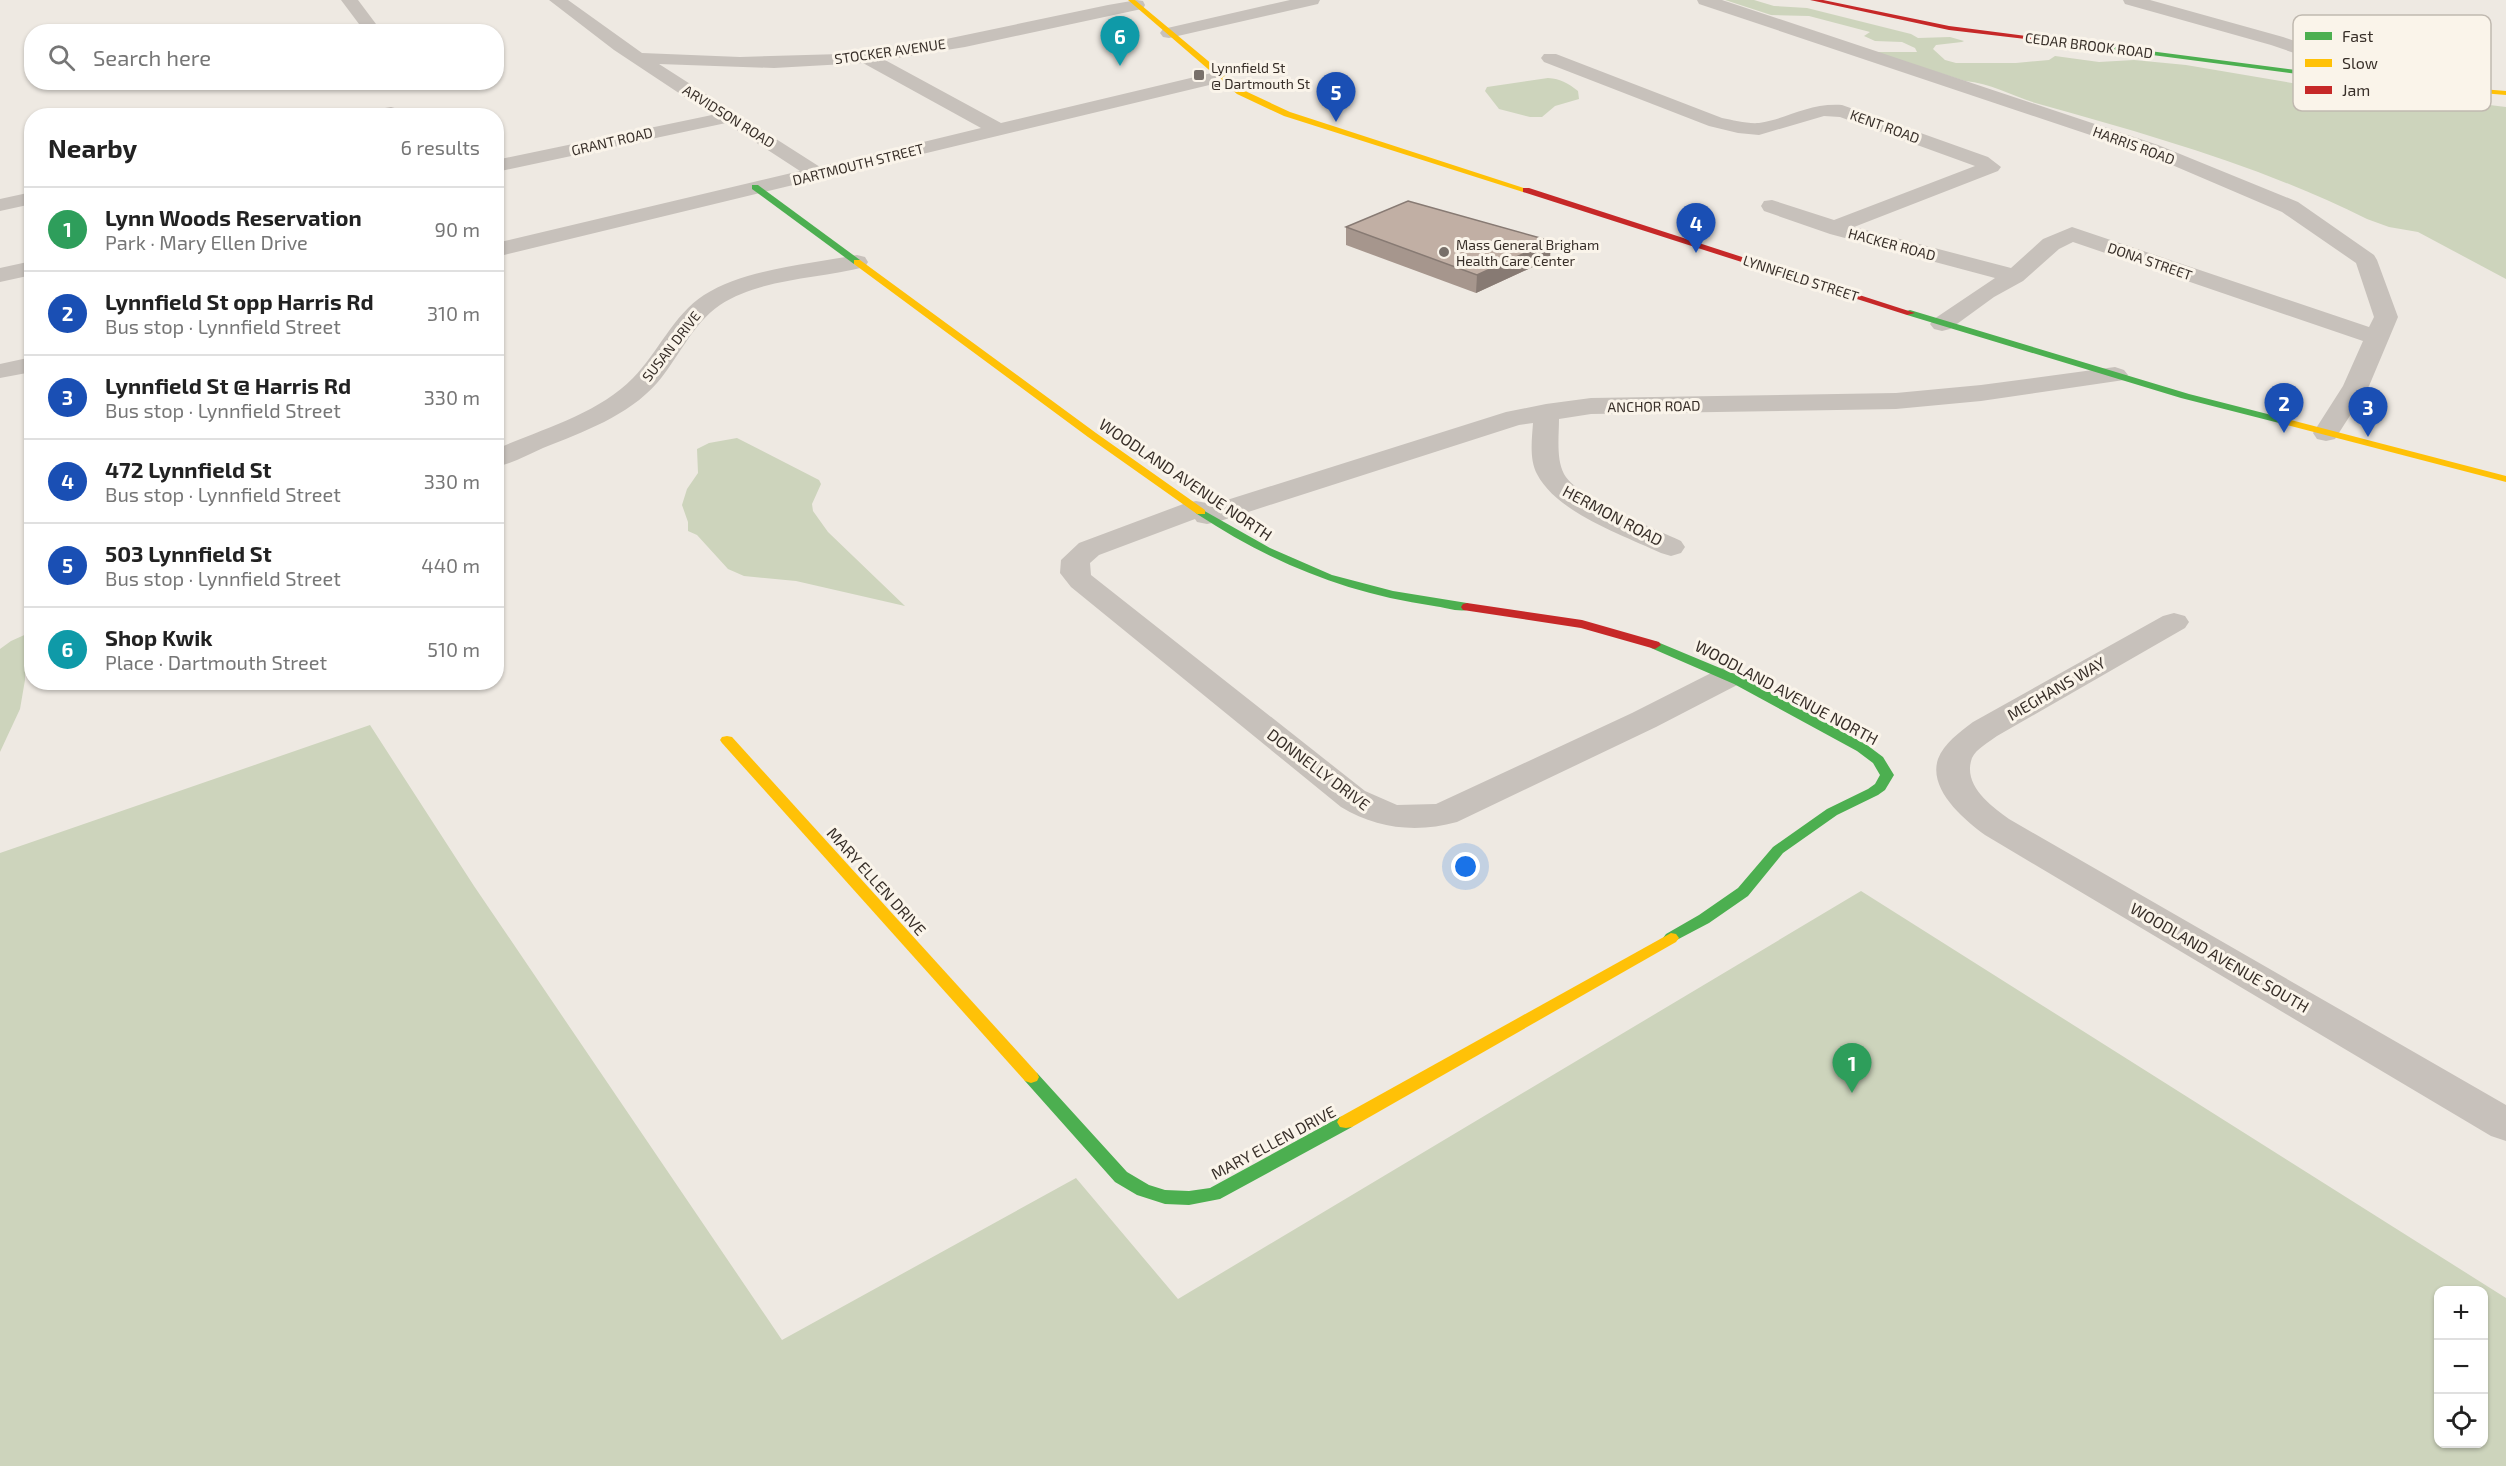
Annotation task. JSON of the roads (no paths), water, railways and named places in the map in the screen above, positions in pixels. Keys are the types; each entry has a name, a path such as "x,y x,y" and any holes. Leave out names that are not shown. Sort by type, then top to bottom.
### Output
{"street":[{"path":"349,0 368,24"},
{"name":"ARVIDSON ROAD","path":"559,0 639,58 728,117 794,156 818,175"},
{"path":"1169,33 1312,0"},
{"name":"HARRIS ROAD","path":"1705,0 2151,149 2290,207 2366,260 2386,317 2356,386 2326,434"},
{"name":"CEDAR BROOK ROAD","path":"1813,0 1949,28 2293,72"},
{"path":"2131,0 2293,47"},
{"name":"LYNNFIELD STREET","path":"1134,2 1240,92 1287,114 1942,324 2326,434 2506,479"},
{"name":"STOCKER AVENUE","path":"639,58 721,62 803,61 866,57 919,50 1134,2"},
{"path":"866,57 997,129"},
{"name":"KENT ROAD","path":"1550,58 1716,122 1759,129 1823,110 1842,111 1981,161 1991,167 1844,223 1838,229"},
{"name":"DARTMOUTH STREET","path":"504,248 755,187 818,175 997,129 1220,77"},
{"name":"CEDAR BROOK ROAD","path":"2491,92 2506,93"},
{"name":"GRANT ROAD","path":"504,164 728,117"},
{"name":"WOODLAND AVENUE NORTH","path":"755,187 1107,447 1202,513 1282,561 1343,584 1407,598 1531,615 1622,633 1653,642 1730,676 1873,756 1886,770"},
{"name":"HACKER ROAD","path":"1772,206 1838,229 2015,276"},
{"name":"DONA STREET","path":"1942,324 1986,292 2015,276 2051,244 2072,234 2377,338"},
{"name":"SUSAN DRIVE","path":"504,455 602,411 633,393 692,318 711,300 750,284 857,262"},
{"path":"0,275 24,270"},
{"path":"0,371 24,366"},
{"name":"ANCHOR ROAD","path":"1202,513 1515,418 1546,412 1591,406 1896,401 1980,393 2115,375"},
{"name":"HERMON ROAD","path":"1546,412 1548,467 1556,484 1575,498 1671,547"},
{"name":"DONNELLY DRIVE","path":"1202,513 1089,549 1076,560 1075,573 1353,799 1375,812 1388,816 1417,818 1451,812 1730,676"},
{"name":"MEGHANS WAY","path":"1954,770 1954,760 1961,749 1985,729 2174,622"},
{"name":"MARY ELLEN DRIVE","path":"728,740 1121,1177 1145,1191 1179,1199 1203,1197 1224,1188 1335,1128 1704,919 1743,892 1778,850 1832,812 1880,787 1886,780 1886,770"},
{"name":"WOODLAND AVENUE SOUTH","path":"1954,770 1960,791 1968,803 1997,827 2506,1125"}],"place":[{"name":"Shop Kwik","path":"1120,66"},
{"name":"Lynnfield St @ Dartmouth St","path":"1199,75"},
{"name":"503 Lynnfield St","path":"1336,122"},
{"name":"Mass General Brigham Health Care Center","path":"1444,252"},
{"name":"472 Lynnfield St","path":"1696,253"},
{"name":"Lynnfield St opp Harris Rd","path":"2284,433"},
{"name":"Lynnfield St @ Harris Rd","path":"2368,437"},
{"name":"Lynn Woods Reservation","path":"1852,1093"}]}
